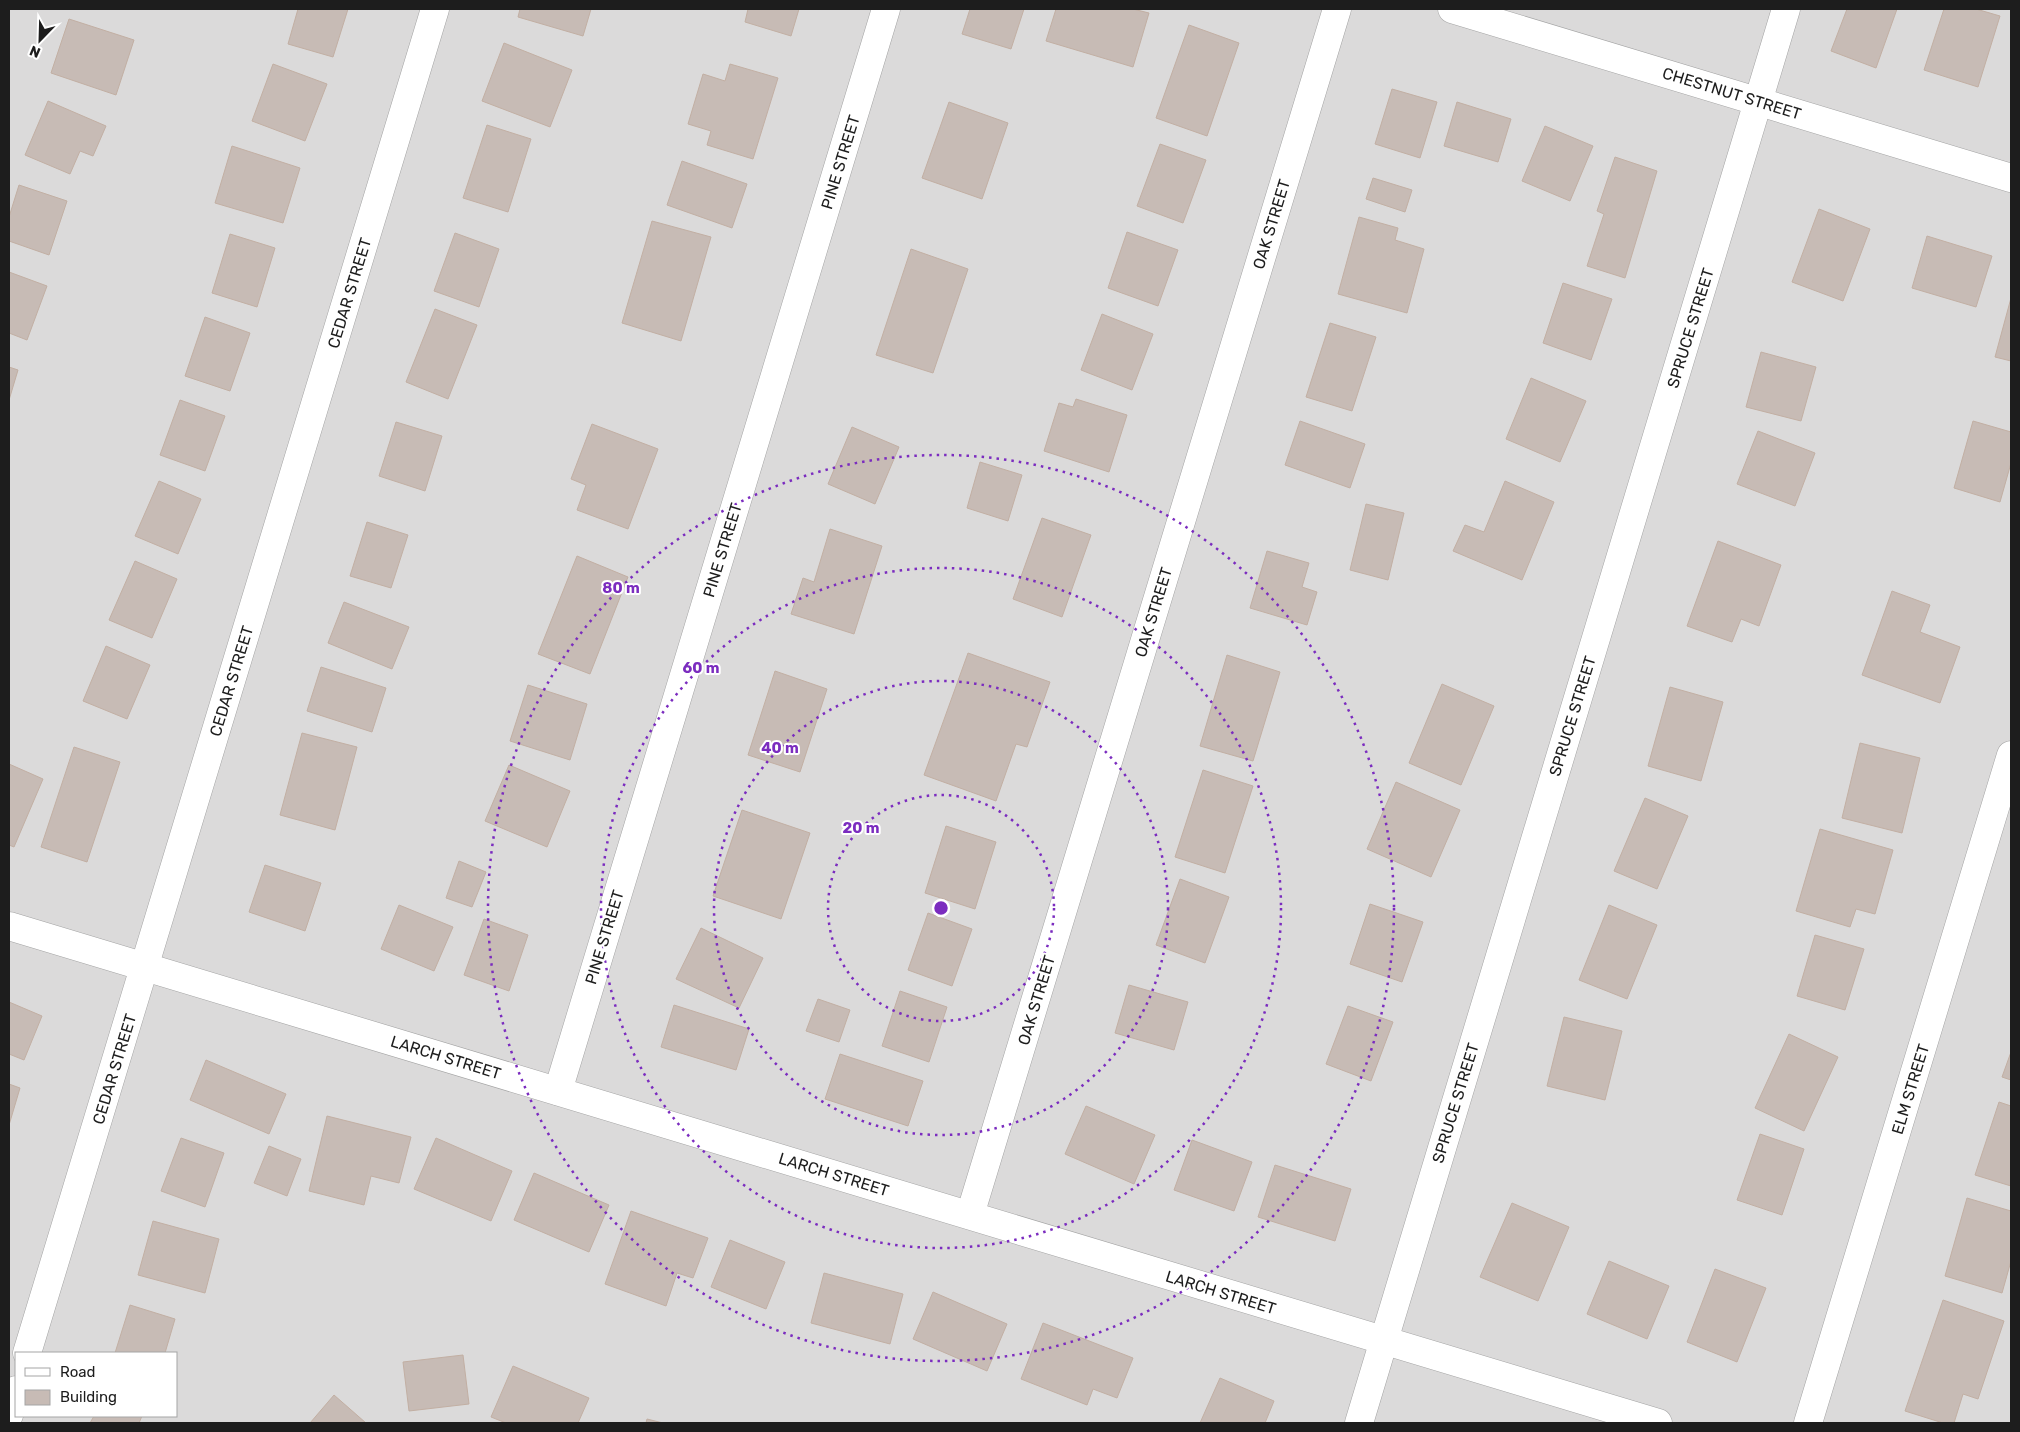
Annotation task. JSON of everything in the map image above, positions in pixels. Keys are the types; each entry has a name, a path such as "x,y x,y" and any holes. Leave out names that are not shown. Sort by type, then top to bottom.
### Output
{"street":[{"name":"CEDAR STREET","path":"28,1352 435,9"},
{"name":"PINE STREET","path":"558,1091 886,9"},
{"name":"OAK STREET","path":"970,1215 1337,9"},
{"name":"CHESTNUT STREET","path":"1452,9 2011,178"},
{"name":"SPRUCE STREET","path":"1360,1423 1383,1341 1786,9"},
{"name":"ELM STREET","path":"1808,1423 2011,755"},
{"name":"LARCH STREET","path":"9,926 1658,1423"},
{"path":"9,1415 15,1394"}],"shaded area":[{"path":"9,9 2011,9 2011,1423 9,1423"}],"building":[{"path":"298,9 348,9 333,57 288,44"},
{"path":"520,9 591,9 583,36 518,17"},
{"path":"748,9 799,9 791,36 745,22"},
{"path":"970,9 1024,9 1011,49 962,34"},
{"path":"1056,9 1133,9 1149,13 1133,67 1046,41"},
{"path":"1847,9 1897,9 1876,68 1831,51"},
{"path":"1944,9 1976,9 2000,16 1978,87 1924,70"},
{"path":"69,19 134,40 116,95 51,73"},
{"path":"1189,25 1239,43 1207,136 1156,118"},
{"path":"504,43 572,70 550,127 482,101"},
{"path":"273,64 327,84 305,141 252,121"},
{"path":"730,64 778,78 753,159 707,145 711,131 688,124 703,74 725,81"},
{"path":"1392,89 1437,102 1420,158 1375,144"},
{"path":"48,101 106,126 93,156 80,151 70,174 25,155"},
{"path":"949,102 1008,123 982,199 922,178"},
{"path":"1457,102 1511,119 1498,162 1444,146"},
{"path":"487,125 531,139 508,212 463,198"},
{"path":"1545,126 1593,146 1570,201 1522,181"},
{"path":"1160,144 1206,160 1183,223 1137,206"},
{"path":"232,146 300,168 283,223 215,203"},
{"path":"1615,157 1657,171 1625,278 1587,266 1604,214 1597,211"},
{"path":"682,161 747,184 732,228 667,205"},
{"path":"1373,178 1412,190 1405,212 1366,199"},
{"path":"19,185 67,201 49,255 9,241 9,217"},
{"path":"1819,209 1870,229 1843,301 1792,282"},
{"path":"1359,217 1398,228 1395,240 1424,249 1407,313 1338,294"},
{"path":"652,221 711,237 681,341 622,323"},
{"path":"1127,232 1178,250 1158,306 1108,288"},
{"path":"455,233 499,249 479,307 434,291"},
{"path":"230,234 275,248 257,307 212,293"},
{"path":"1927,236 1992,256 1976,307 1912,288"},
{"path":"911,249 968,269 933,373 876,355"},
{"path":"9,272 47,286 27,340 9,333"},
{"path":"1563,283 1612,299 1591,360 1543,343"},
{"path":"2011,298 2011,361 1995,357"},
{"path":"435,309 477,325 448,399 406,382"},
{"path":"1102,314 1153,334 1132,390 1081,370"},
{"path":"205,317 250,333 230,391 185,376"},
{"path":"1330,323 1376,337 1352,411 1306,397"},
{"path":"1761,352 1816,367 1801,421 1746,407"},
{"path":"9,367 18,370 9,400"},
{"path":"1531,378 1586,401 1560,462 1506,439"},
{"path":"1076,399 1127,415 1109,472 1044,451 1059,403 1073,407"},
{"path":"180,400 225,416 205,471 160,455"},
{"path":"1300,421 1365,444 1350,488 1285,465"},
{"path":"1973,421 2011,432 2011,463 2000,502 1954,488"},
{"path":"396,422 442,436 425,491 379,476"},
{"path":"592,424 658,449 628,529 577,510 586,485 571,479"},
{"path":"852,427 899,447 875,504 828,484"},
{"path":"1758,431 1815,453 1795,506 1737,484"},
{"path":"980,462 1022,475 1008,521 967,508"},
{"path":"159,481 201,499 178,554 135,536"},
{"path":"1505,481 1554,502 1522,580 1453,551 1465,525 1484,532"},
{"path":"1366,504 1404,513 1388,580 1350,570"},
{"path":"1042,518 1091,535 1062,617 1013,599"},
{"path":"367,522 408,535 391,588 350,576"},
{"path":"830,529 882,546 854,634 791,614 803,578 814,582"},
{"path":"1718,541 1781,565 1759,626 1741,619 1732,642 1687,626"},
{"path":"1267,551 1309,563 1302,587 1317,592 1307,625 1250,608"},
{"path":"577,556 628,577 590,674 538,654"},
{"path":"135,561 177,579 152,638 109,620"},
{"path":"1892,591 1930,605 1920,632 1960,647 1940,703 1862,675"},
{"path":"344,602 409,627 392,669 328,643"},
{"path":"106,646 150,665 127,719 83,701"},
{"path":"968,653 1050,682 1027,747 1016,744 996,801 924,775"},
{"path":"1227,655 1280,672 1253,761 1200,746"},
{"path":"321,667 386,688 372,732 307,711"},
{"path":"775,671 827,689 800,772 748,755"},
{"path":"1442,684 1494,706 1461,785 1409,763"},
{"path":"528,685 587,704 570,760 510,741"},
{"path":"1670,687 1723,702 1701,781 1648,766"},
{"path":"302,733 357,747 335,830 280,815"},
{"path":"1860,743 1920,758 1902,833 1842,818"},
{"path":"74,747 120,762 87,862 41,847"},
{"path":"9,764 43,779 14,847 9,845"},
{"path":"509,765 570,791 547,847 485,821"},
{"path":"1203,770 1253,786 1225,873 1175,857"},
{"path":"1396,782 1460,810 1431,877 1367,849"},
{"path":"1645,798 1688,816 1657,889 1614,871"},
{"path":"742,810 810,833 781,919 713,896"},
{"path":"946,826 996,842 975,909 925,893"},
{"path":"1820,829 1893,850 1875,914 1856,909 1850,927 1796,911"},
{"path":"459,861 486,872 472,907 446,898"},
{"path":"265,865 321,883 305,931 249,912"},
{"path":"1180,879 1229,897 1205,963 1156,945"},
{"path":"1370,904 1423,922 1402,982 1350,964"},
{"path":"399,905 453,927 434,971 381,949"},
{"path":"1609,905 1657,925 1627,999 1579,980"},
{"path":"928,913 972,929 952,986 908,970"},
{"path":"484,919 528,935 509,991 464,975"},
{"path":"701,928 763,958 739,1008 676,979"},
{"path":"1815,935 1864,949 1845,1010 1797,996"},
{"path":"1129,985 1188,1002 1174,1050 1115,1033"},
{"path":"900,991 947,1007 929,1062 882,1046"},
{"path":"818,999 850,1010 839,1042 806,1031"},
{"path":"9,1002 42,1016 24,1060 9,1054"},
{"path":"674,1005 749,1029 736,1070 661,1047"},
{"path":"1348,1006 1393,1022 1371,1081 1326,1064"},
{"path":"1564,1017 1622,1031 1605,1100 1547,1086"},
{"path":"1789,1034 1838,1057 1804,1131 1755,1108"},
{"path":"2011,1052 2011,1080 2002,1077"},
{"path":"840,1054 923,1081 908,1126 825,1099"},
{"path":"206,1060 286,1094 269,1134 190,1100"},
{"path":"9,1084 20,1088 9,1125"},
{"path":"1999,1102 2011,1106 2011,1186 1975,1175"},
{"path":"1086,1106 1155,1135 1134,1184 1065,1154"},
{"path":"327,1116 411,1137 399,1183 371,1176 364,1205 309,1191"},
{"path":"1760,1134 1804,1149 1782,1215 1737,1200"},
{"path":"181,1138 224,1153 205,1207 161,1191"},
{"path":"436,1138 512,1171 491,1221 414,1189"},
{"path":"1192,1140 1252,1162 1234,1211 1174,1190"},
{"path":"269,1146 301,1159 287,1196 254,1183"},
{"path":"1275,1165 1351,1189 1335,1241 1258,1217"},
{"path":"534,1173 609,1205 589,1252 514,1220"},
{"path":"1967,1198 2011,1211 2011,1261 2002,1293 1945,1276"},
{"path":"1512,1203 1569,1227 1538,1301 1480,1277"},
{"path":"631,1211 708,1238 693,1278 677,1273 666,1306 605,1284"},
{"path":"153,1221 219,1239 205,1293 138,1275"},
{"path":"730,1240 785,1262 766,1309 711,1287"},
{"path":"1609,1261 1669,1286 1647,1339 1587,1314"},
{"path":"1715,1269 1766,1288 1737,1362 1687,1342"},
{"path":"824,1273 903,1294 890,1344 811,1323"},
{"path":"933,1292 1007,1324 987,1371 913,1339"},
{"path":"1943,1300 2004,1321 1978,1399 1963,1394 1954,1423 1943,1423 1905,1411"},
{"path":"130,1305 175,1319 165,1352 115,1352"},
{"path":"1043,1323 1133,1358 1117,1398 1093,1389 1087,1405 1021,1379"},
{"path":"463,1355 469,1404 409,1411 403,1362"},
{"path":"513,1366 589,1398 578,1423 506,1423 491,1417"},
{"path":"1220,1378 1274,1401 1265,1423 1200,1423"},
{"path":"334,1395 366,1423 310,1423"},
{"path":"93,1417 142,1417 139,1423 90,1423"},
{"path":"647,1419 663,1423 646,1423"}]}
